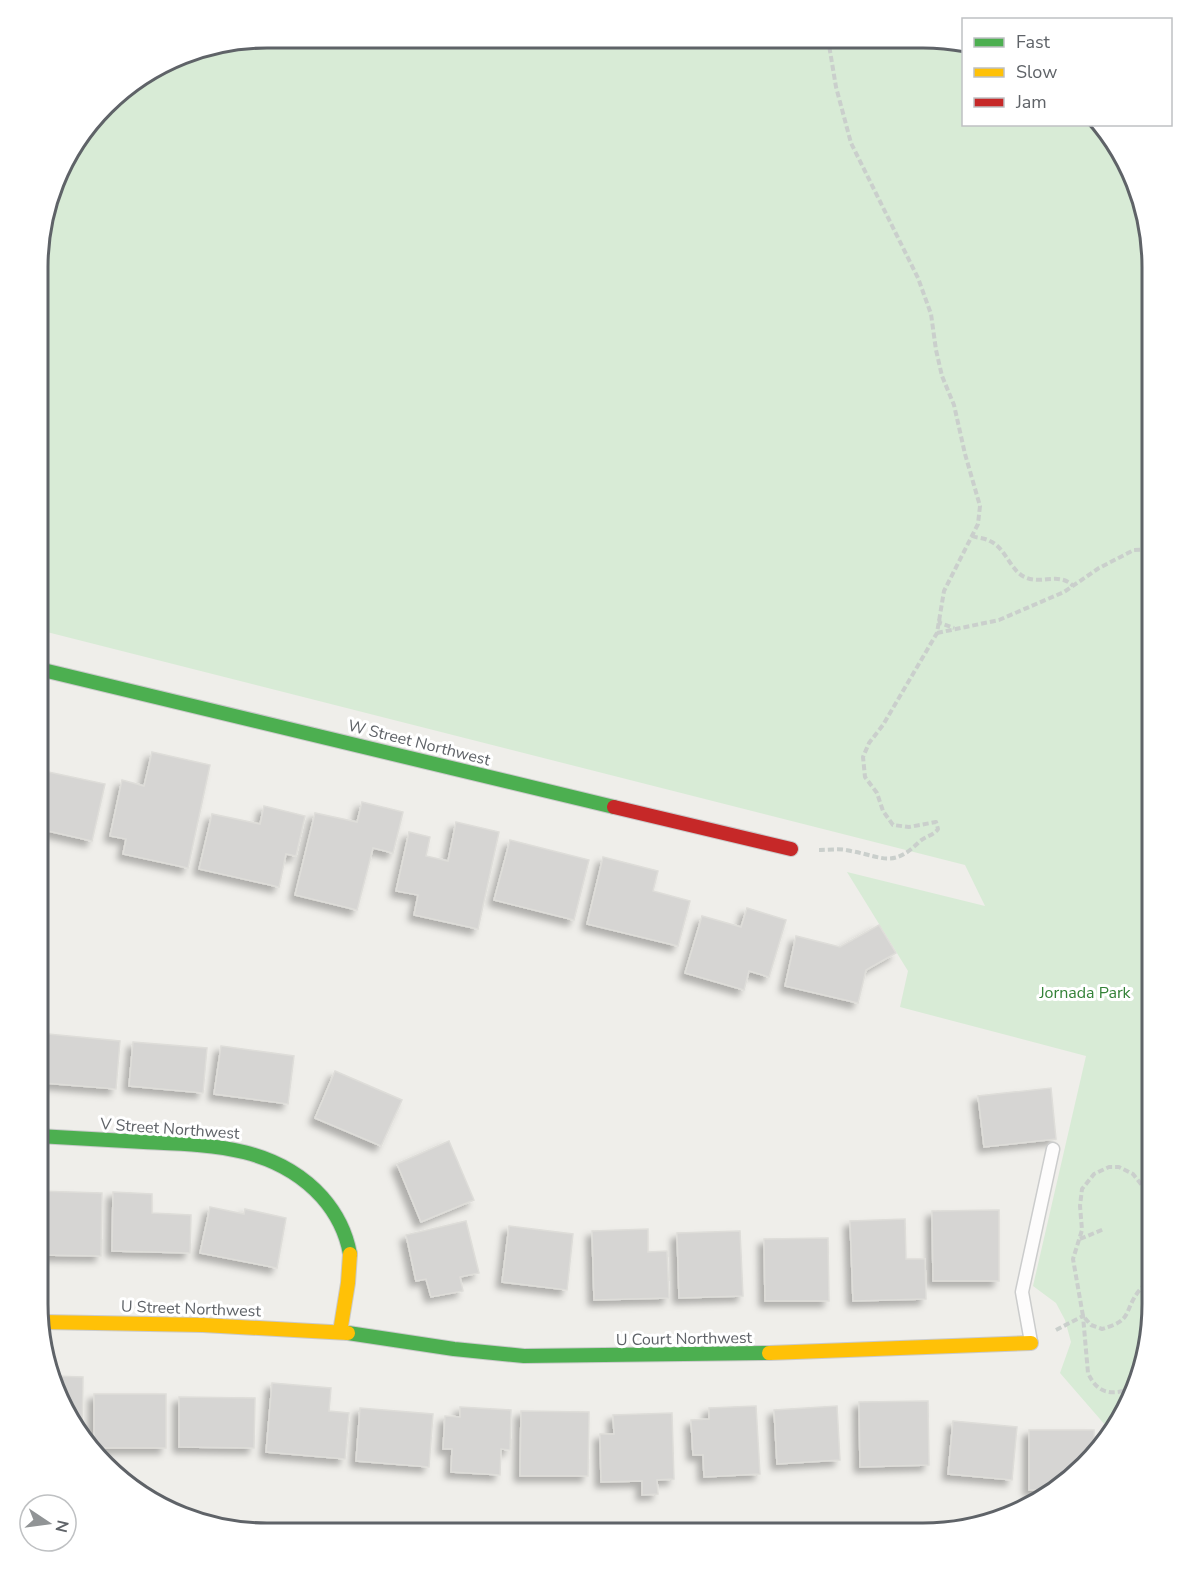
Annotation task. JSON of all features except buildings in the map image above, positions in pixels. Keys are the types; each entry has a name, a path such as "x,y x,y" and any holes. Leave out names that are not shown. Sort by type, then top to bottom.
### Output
{"street":[{"name":"W Street Northwest","path":"48,671 791,849"},
{"name":"V Street Northwest","path":"48,1137 213,1146 245,1151 268,1158 296,1172 317,1188 333,1210 344,1231 350,1256 340,1332"},
{"name":"U Street Northwest","path":"48,1322 203,1325 340,1332"},
{"name":"U Court Northwest","path":"340,1332 454,1349 524,1356 714,1355 1031,1343"}],"lane":[{"path":"1031,1343 1022,1292 1053,1149"}],"path":[{"path":"791,849 844,850 879,859 899,857 938,830 936,822 909,827 892,825 877,793 865,777 862,762 869,743 883,725 937,633 944,591 978,524 980,506 954,405 942,376 931,314 918,278 851,143 842,114 830,48"},
{"path":"972,536 989,540 999,546 1017,570 1028,578 1064,579 1073,586"},
{"path":"937,633 999,620 1037,605 1073,586 1099,568 1134,550 1142,550"},
{"path":"938,618 940,623 957,629"},
{"path":"1124,1391 1113,1394 1098,1388 1091,1381 1088,1373 1083,1316 1073,1259 1082,1230 1080,1206 1082,1190 1094,1174 1109,1167 1119,1167 1133,1174 1142,1185"},
{"path":"1080,1239 1104,1229"},
{"path":"1083,1316 1091,1325 1102,1329 1119,1324 1126,1317 1137,1293 1142,1288"},
{"path":"1031,1343 1083,1316"}],"green space":[{"name":"Jornada Park","path":"252,48 938,48 962,51 962,126 1090,126 1113,157 1125,183 1135,210 1142,252 1142,1319 1135,1361 1125,1388 1105,1425 1060,1373 1071,1342 1065,1320 1056,1303 1033,1286 1086,1056 900,1007 908,971 847,872 985,906 965,865 48,632 48,252 55,210 65,183 77,157 102,123 123,102 157,77 210,55"}],"traffic: fast":[{"path":"48,671 614,807"},
{"path":"48,1137 216,1147 262,1158 284,1167 304,1180 322,1197 340,1224 350,1254"},
{"path":"348,1333 454,1349 524,1356 769,1353"}],"traffic: slow":[{"path":"340,1332 350,1254"},
{"path":"48,1322 203,1325 348,1333"},
{"path":"769,1353 1031,1343"}],"traffic: jam":[{"path":"614,807 791,849"}]}
